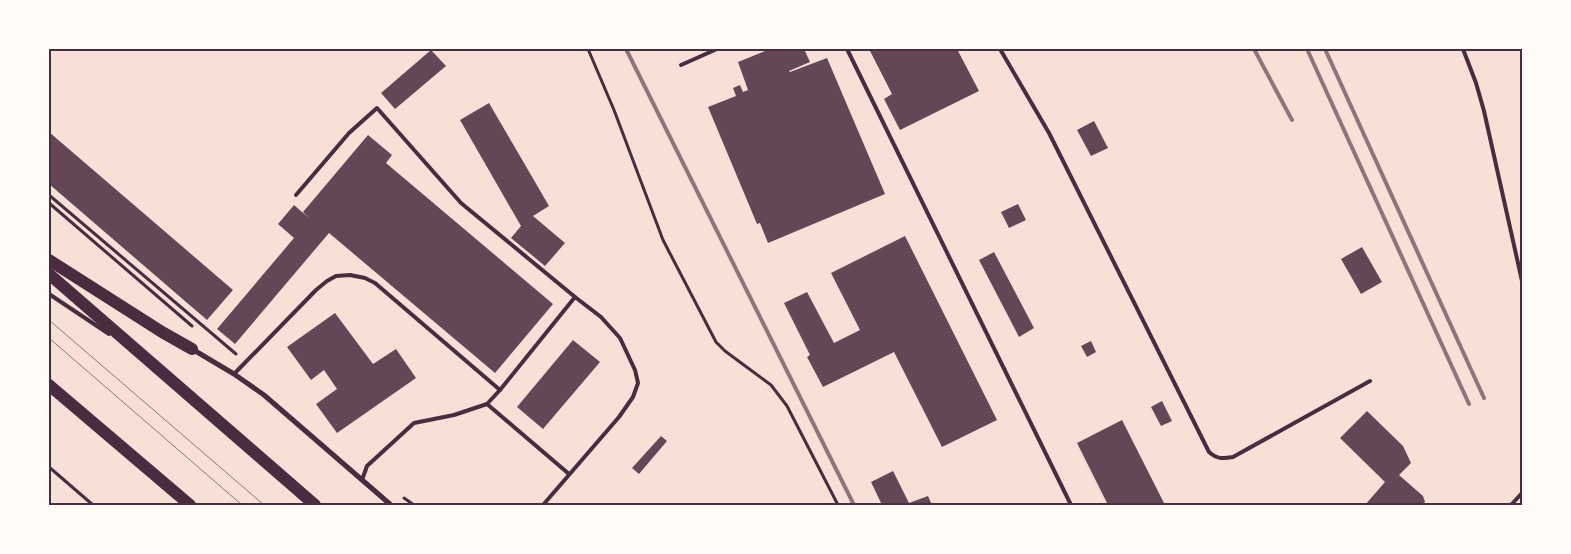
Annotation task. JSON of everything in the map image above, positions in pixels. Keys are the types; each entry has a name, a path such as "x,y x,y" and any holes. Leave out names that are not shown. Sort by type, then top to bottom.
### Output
{"main road":[{"path":"49,260 192,349"},
{"path":"49,274 315,505"},
{"path":"49,385 190,505"},
{"path":"274,470 325,505"}],"street":[{"path":"192,349 234,374 264,395 391,505"}],"lane":[{"path":"682,65 718,49"},
{"path":"847,49 1071,505"},
{"path":"1000,49 1049,133 1209,452 1217,458 1224,459 1233,456 1370,381"},
{"path":"1463,49 1484,111 1522,281"},
{"path":"296,195 349,132 377,108 461,203 601,317 620,338 635,370 638,383 633,397 619,417 543,505"},
{"path":"234,374 316,290 336,276 350,275 365,278 375,283 500,390"},
{"path":"49,294 154,365"},
{"path":"362,480 366,466 414,423 454,415 487,404 576,297"},
{"path":"487,404 569,474"},
{"path":"1511,505 1522,492"}],"path":[{"path":"588,49 614,110 663,240 716,342 770,385 788,406 838,505"},
{"path":"49,195 246,362"},
{"path":"49,203 196,329"},
{"path":"49,467 93,505"}],"building":[{"path":"770,49 804,49 810,62 790,72 827,58 885,194 768,243 760,223 757,224 708,107 736,96 733,88 740,85 743,92 748,90 738,62"},
{"path":"869,49 957,49 979,91 900,130 884,99 892,94"},
{"path":"431,50 446,66 395,109 381,93"},
{"path":"489,103 549,206 533,216 565,243 545,266 511,238 521,226 460,120"},
{"path":"1094,121 1108,148 1091,156 1077,130"},
{"path":"49,132 233,290 207,320 49,184"},
{"path":"368,135 392,155 386,163 553,304 495,373 329,233 235,344 217,329 294,238 278,224 294,205 310,219 303,212"},
{"path":"1018,204 1026,220 1009,228 1001,212"},
{"path":"905,236 997,420 942,447 894,352 823,387 807,357 810,355 784,303 807,292 834,343 860,330 831,273"},
{"path":"1362,247 1382,282 1361,294 1341,259"},
{"path":"994,252 1034,328 1019,337 979,260"},
{"path":"335,313 373,364 396,349 416,378 337,433 316,404 337,389 324,370 311,380 287,347"},
{"path":"573,340 600,362 543,429 517,407"},
{"path":"1091,341 1096,352 1087,357 1081,346"},
{"path":"1162,401 1172,421 1161,426 1151,407"},
{"path":"1367,411 1403,446 1411,463 1399,475 1423,496 1425,502 1422,505 1365,505 1385,482 1340,438"},
{"path":"1122,420 1165,505 1108,505 1077,443"},
{"path":"661,436 667,441 639,474 632,468"},
{"path":"893,471 909,503 928,496 932,505 882,505 871,482"}],"tram line":[{"path":"49,320 264,505"},
{"path":"49,338 242,505"}],"railway":[{"path":"626,49 854,505"},
{"path":"1254,49 1292,120"},
{"path":"1307,49 1469,404"},
{"path":"1325,49 1484,398"}]}
